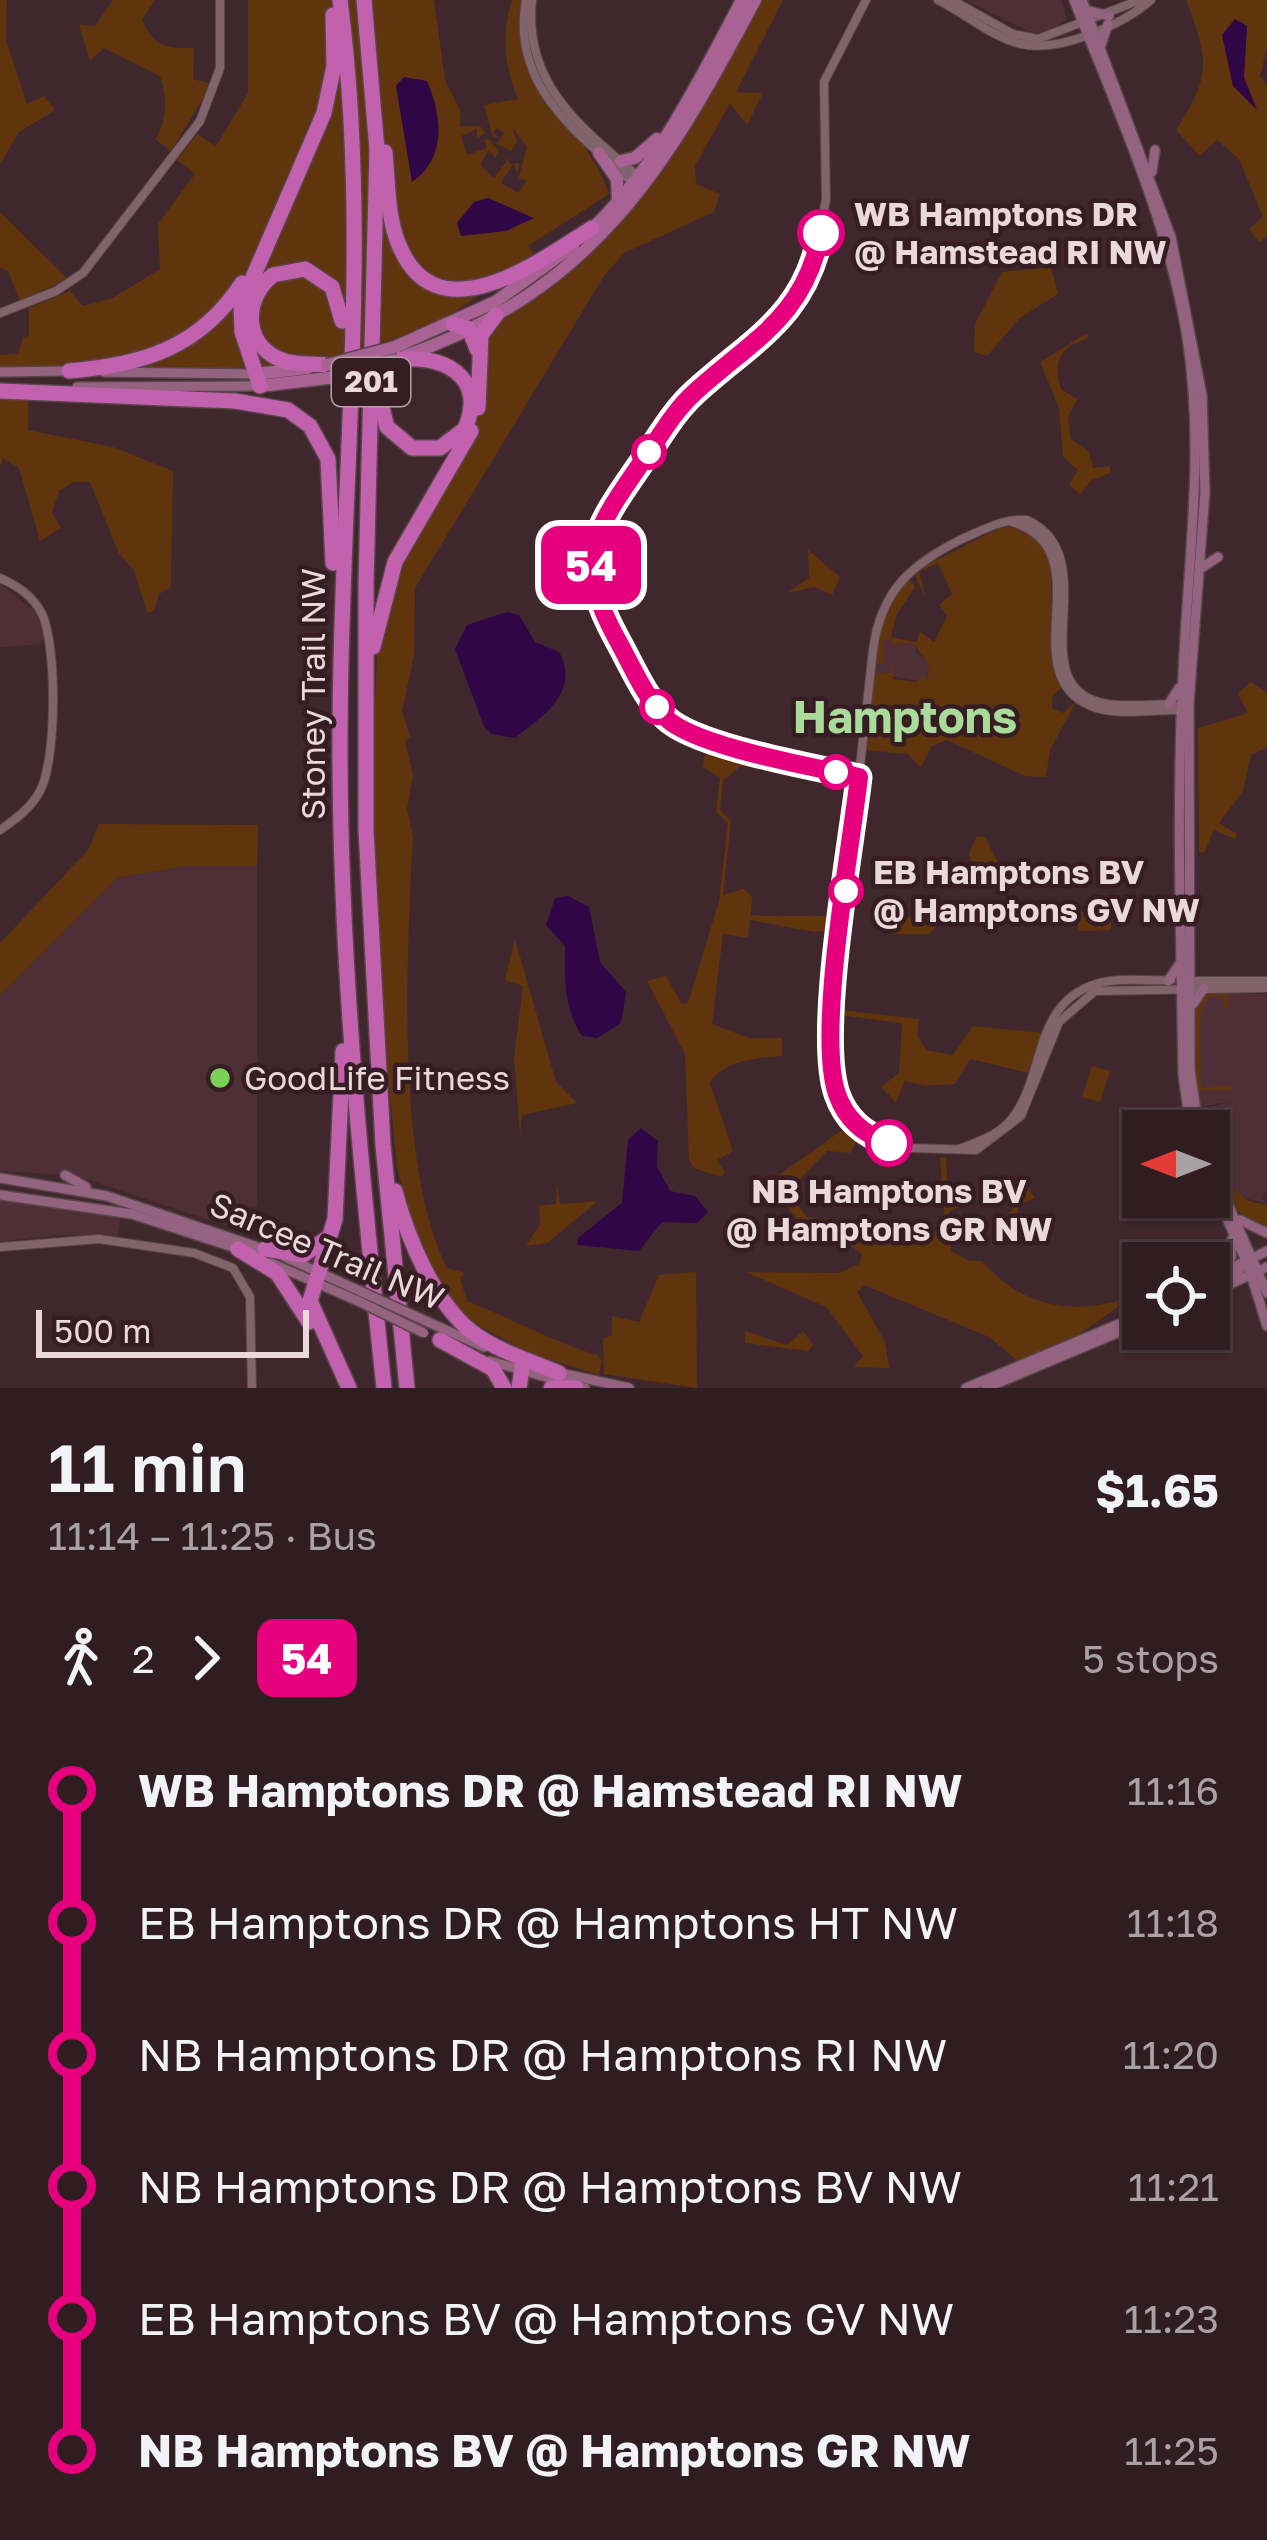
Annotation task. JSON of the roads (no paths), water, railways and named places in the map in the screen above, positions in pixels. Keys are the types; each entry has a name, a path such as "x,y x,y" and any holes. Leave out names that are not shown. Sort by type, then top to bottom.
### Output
{"highway":[{"path":"257,380 242,332 241,305 291,197 332,80 336,0"},
{"name":"Stoney Trail NW","path":"336,0 353,148 340,740 344,871 359,1144 384,1388"},
{"path":"366,0 392,217 409,262 442,284 482,287 529,271 592,228"},
{"name":"Stoney Trail NW","path":"366,0 377,149 365,764 371,968 393,1251 411,1388"},
{"path":"377,149 381,412 392,434 412,448 434,449 454,440 471,414 466,380 438,359 394,354"},
{"path":"69,371 149,359 203,329 230,302 291,197"},
{"path":"327,371 284,361 258,340 252,304 273,275 294,268 311,271 326,280 339,301 344,511"},
{"path":"365,764 373,651 385,589 401,550 472,428 482,334 496,315"},
{"path":"461,327 481,363"},
{"path":"0,390 256,402 288,410 310,426 329,469 340,740"},
{"path":"266,1249 298,1255 318,1248 328,1234 338,1196 344,871"},
{"path":"371,968 390,1167 416,1248 464,1324 484,1340 576,1388"},
{"path":"338,1196 315,1277 313,1317 348,1388"},
{"path":"238,1249 282,1278 348,1388"},
{"path":"431,1332 493,1370 504,1388"}],"main road":[{"path":"461,327 530,280 640,183 742,0"},
{"path":"0,390 257,380 327,371 394,354 496,315 566,268 692,120 755,0"},
{"path":"1080,4 1159,221 1191,362 1199,464 1183,677 1184,1091 1189,1110"},
{"path":"1080,4 1108,20 1102,51"},
{"path":"1086,28 1102,51 1153,183 1185,286 1200,374 1206,470 1186,707 1182,954 1194,1110"},
{"path":"621,161 631,161 658,138 711,59"},
{"path":"1153,183 1155,150"},
{"path":"599,153 617,179 617,203"},
{"path":"0,372 257,380"},
{"path":"1199,578 1209,559 1218,557"},
{"path":"1169,704 1183,677"},
{"path":"1168,980 1177,973 1182,954"},
{"path":"1190,1027 1196,996 1204,988"},
{"path":"65,1175 107,1196"},
{"name":"Sarcee Trail NW","path":"0,1178 107,1196 156,1211 266,1249 315,1277"},
{"path":"0,1194 62,1188"},
{"name":"Sarcee Trail NW","path":"0,1194 132,1214 238,1249 360,1296 521,1374 585,1388"},
{"path":"57,1200 70,1196 156,1211"},
{"path":"1230,1204 1267,1306"},
{"path":"1230,1217 1255,1265 1267,1326"},
{"path":"1225,1218 1234,1248 1230,1254"},
{"path":"1227,1218 1255,1265"},
{"path":"1237,1218 1267,1233"},
{"path":"1230,1283 1267,1251"},
{"path":"1230,1286 1248,1283 1262,1292"},
{"path":"966,1388 1122,1326"},
{"path":"986,1388 1122,1327"},
{"name":"Sarcee Trail NW","path":"431,1332 521,1374 629,1388"}],"street":[{"path":"0,313 56,291 83,273 200,121 220,68 220,0"},
{"path":"529,0 524,42 538,86 560,116 640,183"},
{"path":"529,0 533,48 551,93 640,183"},
{"path":"859,774 686,732 663,715 602,612 590,575 591,553 608,511 690,397 771,329 801,295 816,257 826,200 824,82 869,0"},
{"path":"938,0 1021,44 1051,44 1151,0"},
{"path":"952,0 1029,39 1086,28"},
{"path":"1108,20 1139,0"},
{"path":"1011,521 1037,532 1054,554 1057,665 1068,690 1102,709 1186,707"},
{"path":"1186,707 1100,702 1073,686 1064,664 1060,552 1041,527 1011,521 993,524 915,564 884,604 833,1008 836,1092 846,1114 876,1139 952,1152 986,1146 1014,1124 1029,1102 1059,1022 1077,1004 1107,988 1267,985"},
{"path":"0,578 27,594 45,621 51,707 43,784 25,811 0,830"},
{"path":"952,1152 989,1137 1015,1114 1050,1021 1062,1006 1096,984 1168,980 1204,988 1267,985"},
{"path":"0,1247 99,1238 194,1253 233,1268 250,1298 252,1388"}],"place":[{"name":"WB Hamptons DR @ Hamstead RI NW","path":"821,233"},
{"name":"EB Hamptons BV @ Hamptons GV NW","path":"846,891"},
{"name":"GoodLife Fitness","path":"220,1078"},
{"name":"NB Hamptons BV @ Hamptons GR NW","path":"889,1143"}],"district":[{"name":"Hamptons","path":"905,717"}]}
